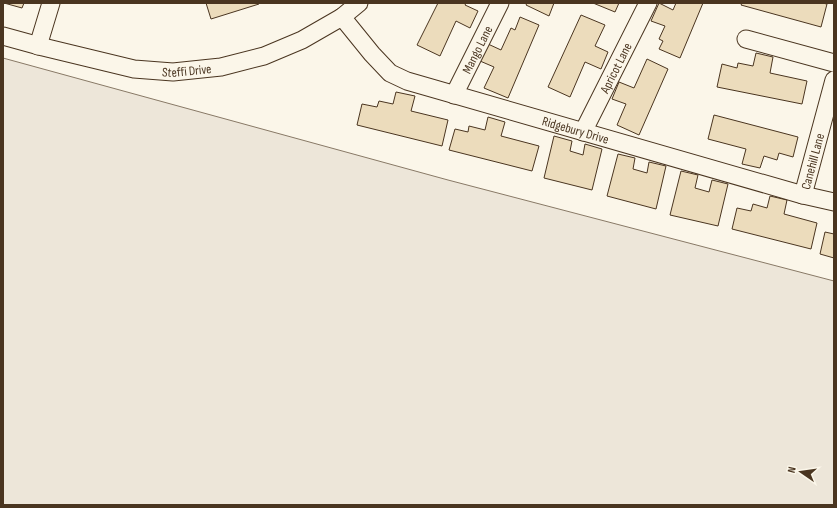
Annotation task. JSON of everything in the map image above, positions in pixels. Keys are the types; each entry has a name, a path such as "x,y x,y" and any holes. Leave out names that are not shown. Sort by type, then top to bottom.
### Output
{"street":[{"path":"38,46 51,3"},
{"name":"Steffi Drive","path":"3,36 134,69 173,72 221,67 264,56 302,40 342,17 359,3"},
{"name":"Mango Lane","path":"454,95 500,3"},
{"name":"Apricot Lane","path":"583,132 648,3"},
{"name":"Ridgebury Drive","path":"342,17 372,54 390,72 406,81 803,195 834,202"},
{"path":"746,39 834,63"},
{"name":"Canehill Lane","path":"803,195 834,80"}],"shaded area":[{"path":"3,58 448,180 834,281 834,505 3,505"}],"building":[{"path":"4,3 24,3 22,8"},
{"path":"206,3 258,3 259,4 211,19"},
{"path":"438,3 466,3 465,5 478,11 470,28 456,21 440,56 417,45"},
{"path":"527,3 554,3 549,16 526,5"},
{"path":"593,3 619,3 615,12"},
{"path":"659,3 673,10 676,3 703,3 680,58 659,49 663,41 659,39 665,26 651,21"},
{"path":"742,3 827,4 821,27 741,5"},
{"path":"581,15 605,25 595,46 608,52 601,69 585,62 570,97 548,87"},
{"path":"520,17 539,25 508,98 484,88 494,67 480,61 488,44 501,50 511,28 515,30"},
{"path":"756,53 773,57 770,73 807,81 802,104 717,87 722,64 737,68 738,63 753,66"},
{"path":"647,59 668,69 639,135 617,125 626,104 612,99 619,82 634,88"},
{"path":"396,92 415,96 411,111 448,120 442,146 357,125 362,104 377,107 379,101 393,104"},
{"path":"714,115 798,137 793,157 779,153 777,160 764,156 760,168 742,164 746,149 708,139"},
{"path":"488,117 505,122 501,136 539,146 532,171 449,150 455,129 468,132 469,126 485,130"},
{"path":"554,136 572,141 570,151 583,155 585,144 602,149 592,190 544,178"},
{"path":"618,154 635,158 633,169 647,173 649,162 666,166 656,209 607,196"},
{"path":"681,171 698,175 695,188 709,192 712,180 728,184 718,226 670,215"},
{"path":"770,196 787,200 784,214 817,223 811,249 732,229 737,208 751,211 753,204 767,208"},
{"path":"825,232 834,234 834,258 820,254"}]}
